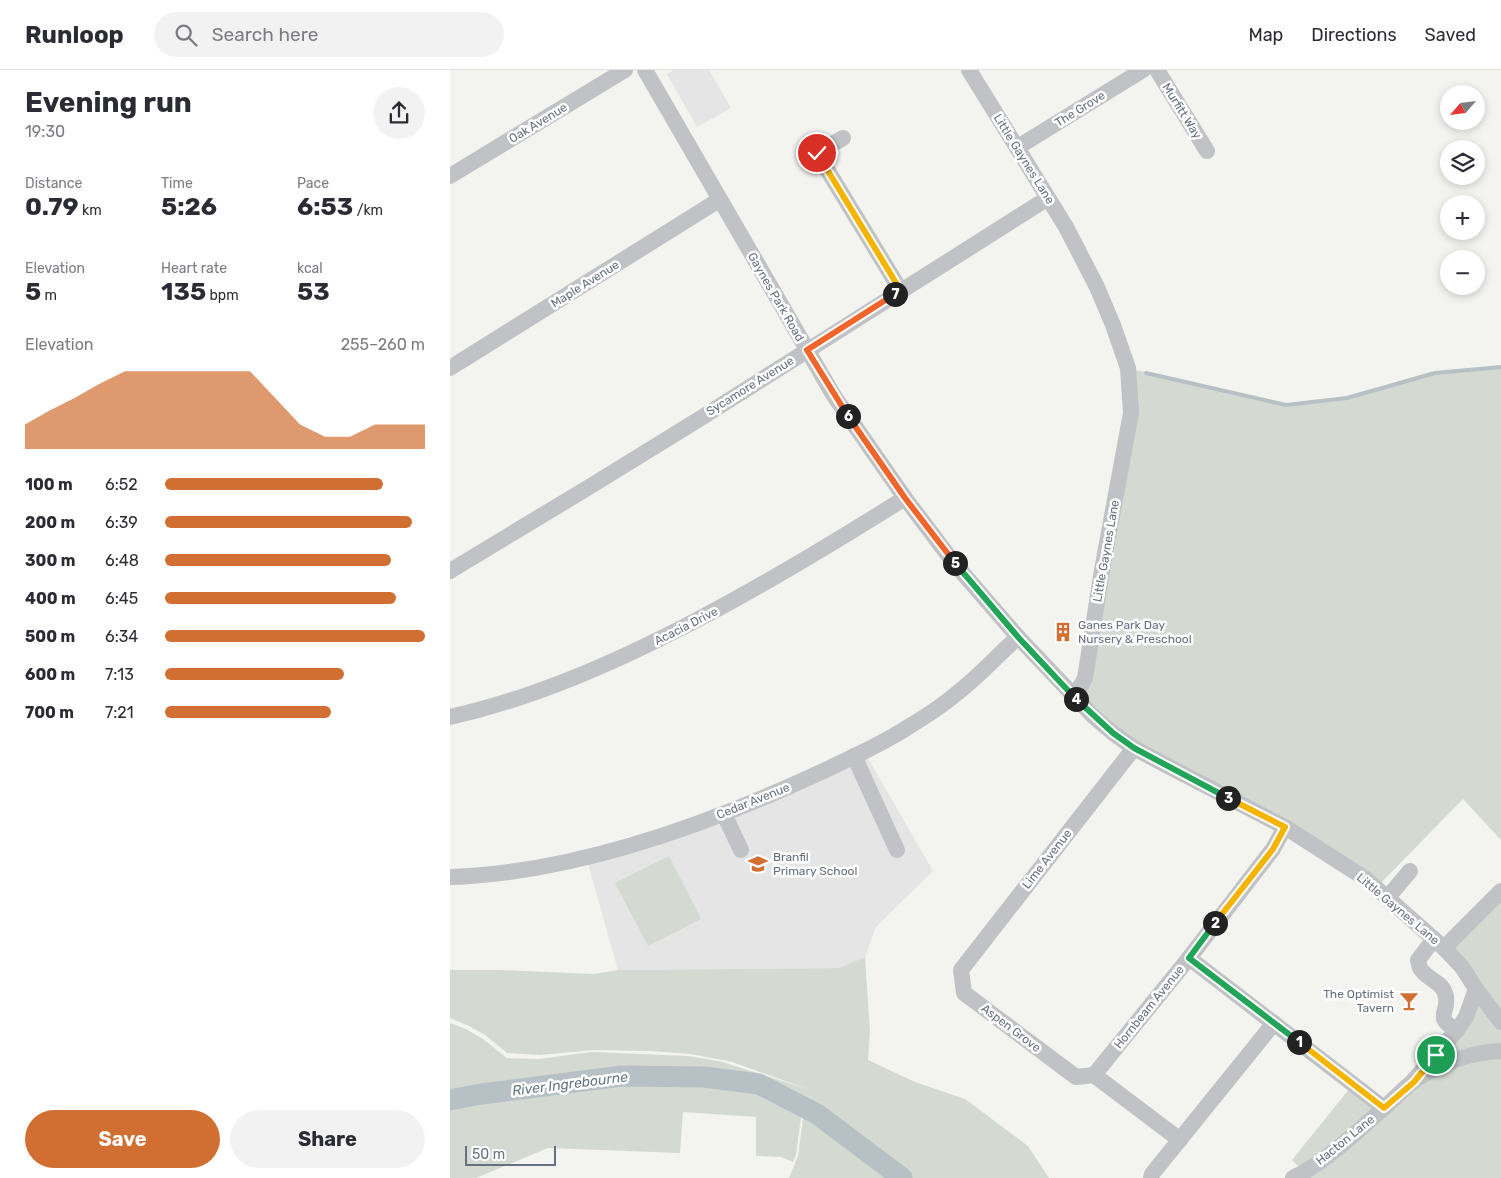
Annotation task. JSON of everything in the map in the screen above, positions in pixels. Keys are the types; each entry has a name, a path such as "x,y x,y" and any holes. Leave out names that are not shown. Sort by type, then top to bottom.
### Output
{"street":[{"name":"Oak Avenue","path":"450,176 625,70"},
{"name":"Gaynes Park Road","path":"645,70 834,396 905,498 954,562 1018,637 1074,698"},
{"name":"Little Gaynes Lane","path":"968,70 1018,147 1066,227 1097,287 1128,368 1132,413 1102,570 1086,678 1074,698 1100,722 1134,748 1285,827 1366,880 1388,897 1439,943 1462,967 1501,1022"},
{"name":"The Grove","path":"1018,147 1143,70"},
{"name":"Murfitt Way","path":"1157,70 1207,151"},
{"path":"843,138 817,153 901,291"},
{"name":"Sycamore Avenue","path":"450,570 594,484 1048,198"},
{"name":"Maple Avenue","path":"450,368 719,200"},
{"name":"Acacia Drive","path":"450,717 481,710 528,695 588,672 652,644 828,547 905,498"},
{"name":"Cedar Avenue","path":"450,877 542,867 586,857 640,843 724,814 854,756 912,725 957,693 1018,637"},
{"name":"Lime Avenue","path":"961,970 1134,748"},
{"path":"854,756 897,850"},
{"path":"724,814 741,850"},
{"name":"Hornbeam Avenue","path":"1094,1075 1189,958 1273,849 1285,827"},
{"path":"1388,897 1410,871"},
{"path":"1457,1030 1445,1022 1443,1017 1446,995 1442,986 1420,968 1418,960 1501,891"},
{"path":"1189,958 1384,1108"},
{"name":"Aspen Grove","path":"961,970 964,992 1076,1077 1094,1075"},
{"path":"1414,1082 1466,1017 1476,988"},
{"path":"1151,1178 1152,1174 1274,1023"},
{"name":"Hacton Lane","path":"1293,1178 1339,1148 1414,1082 1438,1067 1487,1052 1501,1051"},
{"path":"1094,1075 1180,1140"}],"shaded area":[{"path":"674,70 709,70 731,108 697,127 667,74"},
{"path":"1501,367 1501,840 1463,799 1376,888 1162,763 1074,698 1131,413 1128,368 1286,405 1347,398 1435,373"},
{"name":"Branfil Primary School","path":"864,751 933,871 876,927 865,957 839,968 618,970 586,857 640,843"},
{"path":"669,856 701,919 648,946 615,883"},
{"path":"1501,891 1501,1178 1293,1178 1304,1172 1292,1160 1350,1088 1385,1108 1414,1081 1476,989 1444,948"},
{"path":"865,957 870,1031 868,1060 915,1082 965,1099 1028,1146 1049,1178 789,1178 798,1156 805,1103 813,1095 803,1102 796,1155 793,1162 781,1157 756,1156 756,1117 683,1112 680,1153 548,1148 476,1178 450,1178 450,1023 466,1029 483,1039 507,1058 539,1059 592,1052 689,1056 723,1062 810,1090 732,1062 691,1054 593,1050 540,1055 507,1053 485,1035 450,1018 450,970 593,974 618,970 839,968"}],"waterway":[{"path":"1146,373 1286,405 1347,398 1435,373 1501,367"},
{"name":"River Ingrebourne","path":"450,1100 481,1094 622,1076 704,1077 759,1084 817,1114 902,1178"}],"place":[{"name":"Ganes Park Day Nursery & Preschool","path":"1063,632"},
{"name":"Branfil Primary School","path":"758,864"},
{"name":"The Optimist Tavern","path":"1409,1001"}],"route":[{"path":"817,153 901,291 807,350 834,396 864,441 954,562 1042,664 1094,717 1134,748 1285,827 1273,849 1189,958 1354,1083 1384,1108 1414,1082 1436,1055"}]}
